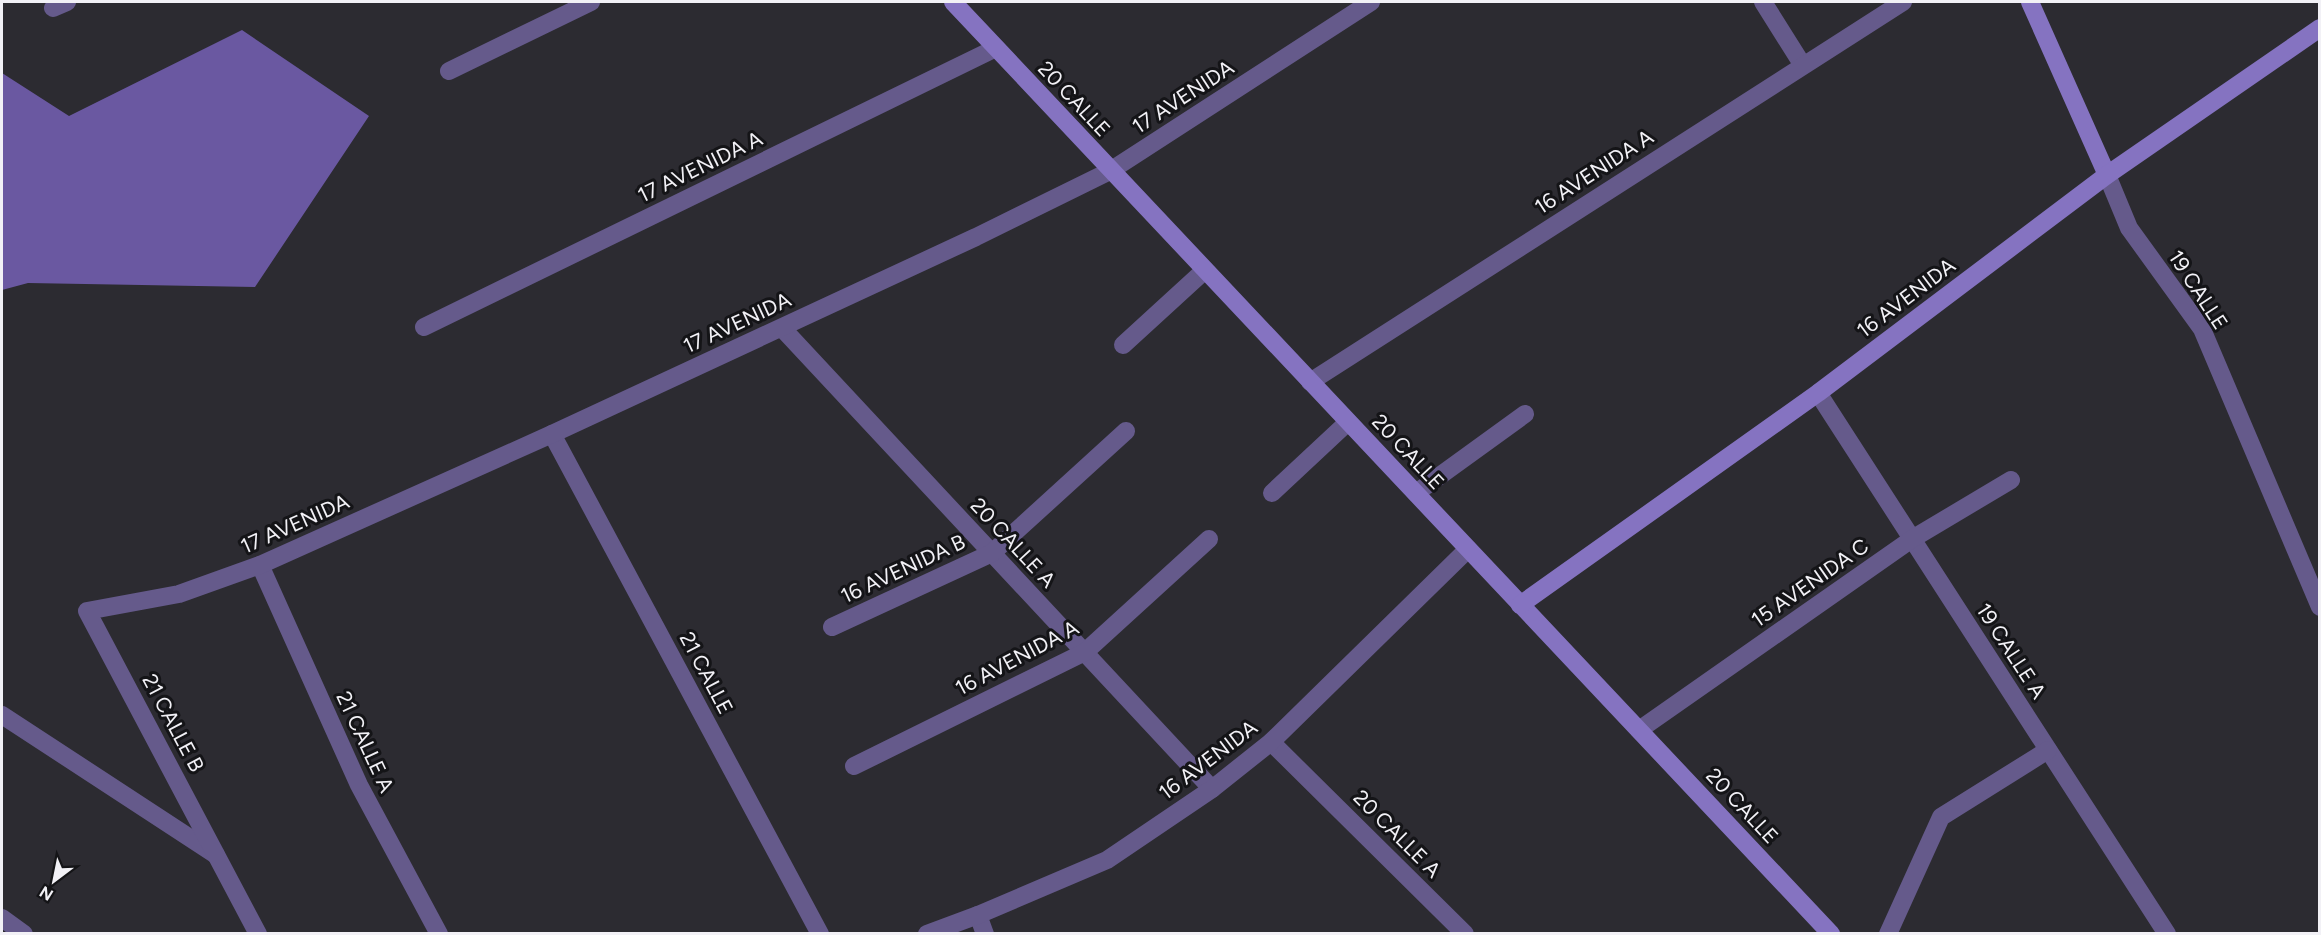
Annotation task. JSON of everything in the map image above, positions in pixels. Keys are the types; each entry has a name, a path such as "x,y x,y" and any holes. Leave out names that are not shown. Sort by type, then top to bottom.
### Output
{"street":[{"path":"449,71 591,2"},
{"name":"20 CALLE","path":"953,2 1831,933"},
{"name":"17 AVENIDA","path":"87,611 179,594 260,565 552,434 976,237 1110,171 1371,2"},
{"path":"1763,2 1802,64"},
{"name":"16 AVENIDA A","path":"1310,382 1802,64 1903,2"},
{"name":"19 CALLE","path":"2030,2 2129,228 2202,329 2319,607"},
{"name":"16 AVENIDA","path":"1520,605 1818,393 2107,175 2319,28"},
{"name":"17 AVENIDA A","path":"424,327 996,48"},
{"path":"1123,345 1205,270"},
{"name":"20 CALLE A","path":"782,327 1212,789"},
{"name":"19 CALLE A","path":"1818,393 2167,933"},
{"path":"1416,494 1525,414"},
{"path":"1272,493 1348,422"},
{"name":"16 AVENIDA B","path":"832,627 992,553 1126,431"},
{"name":"21 CALLE","path":"552,434 820,933"},
{"name":"15 AVENIDA C","path":"1639,730 1912,540 2011,480"},
{"name":"16 AVENIDA A","path":"854,766 1085,652 1209,539"},
{"name":"16 AVENIDA","path":"927,933 978,915 1107,860 1212,789 1271,741 1468,549"},
{"name":"21 CALLE A","path":"260,565 359,785 439,933"},
{"name":"21 CALLE B","path":"87,611 258,933"},
{"name":"21 CALLE B","path":"2,715 218,856"},
{"name":"20 CALLE A","path":"1271,741 1465,933"},
{"path":"1888,933 1941,817 2048,750"},
{"path":"978,915 985,933"},
{"path":"2,918 24,933"}],"shaded area":[{"path":"242,30 369,116 255,287 28,283 2,290 2,73 69,116"}]}
